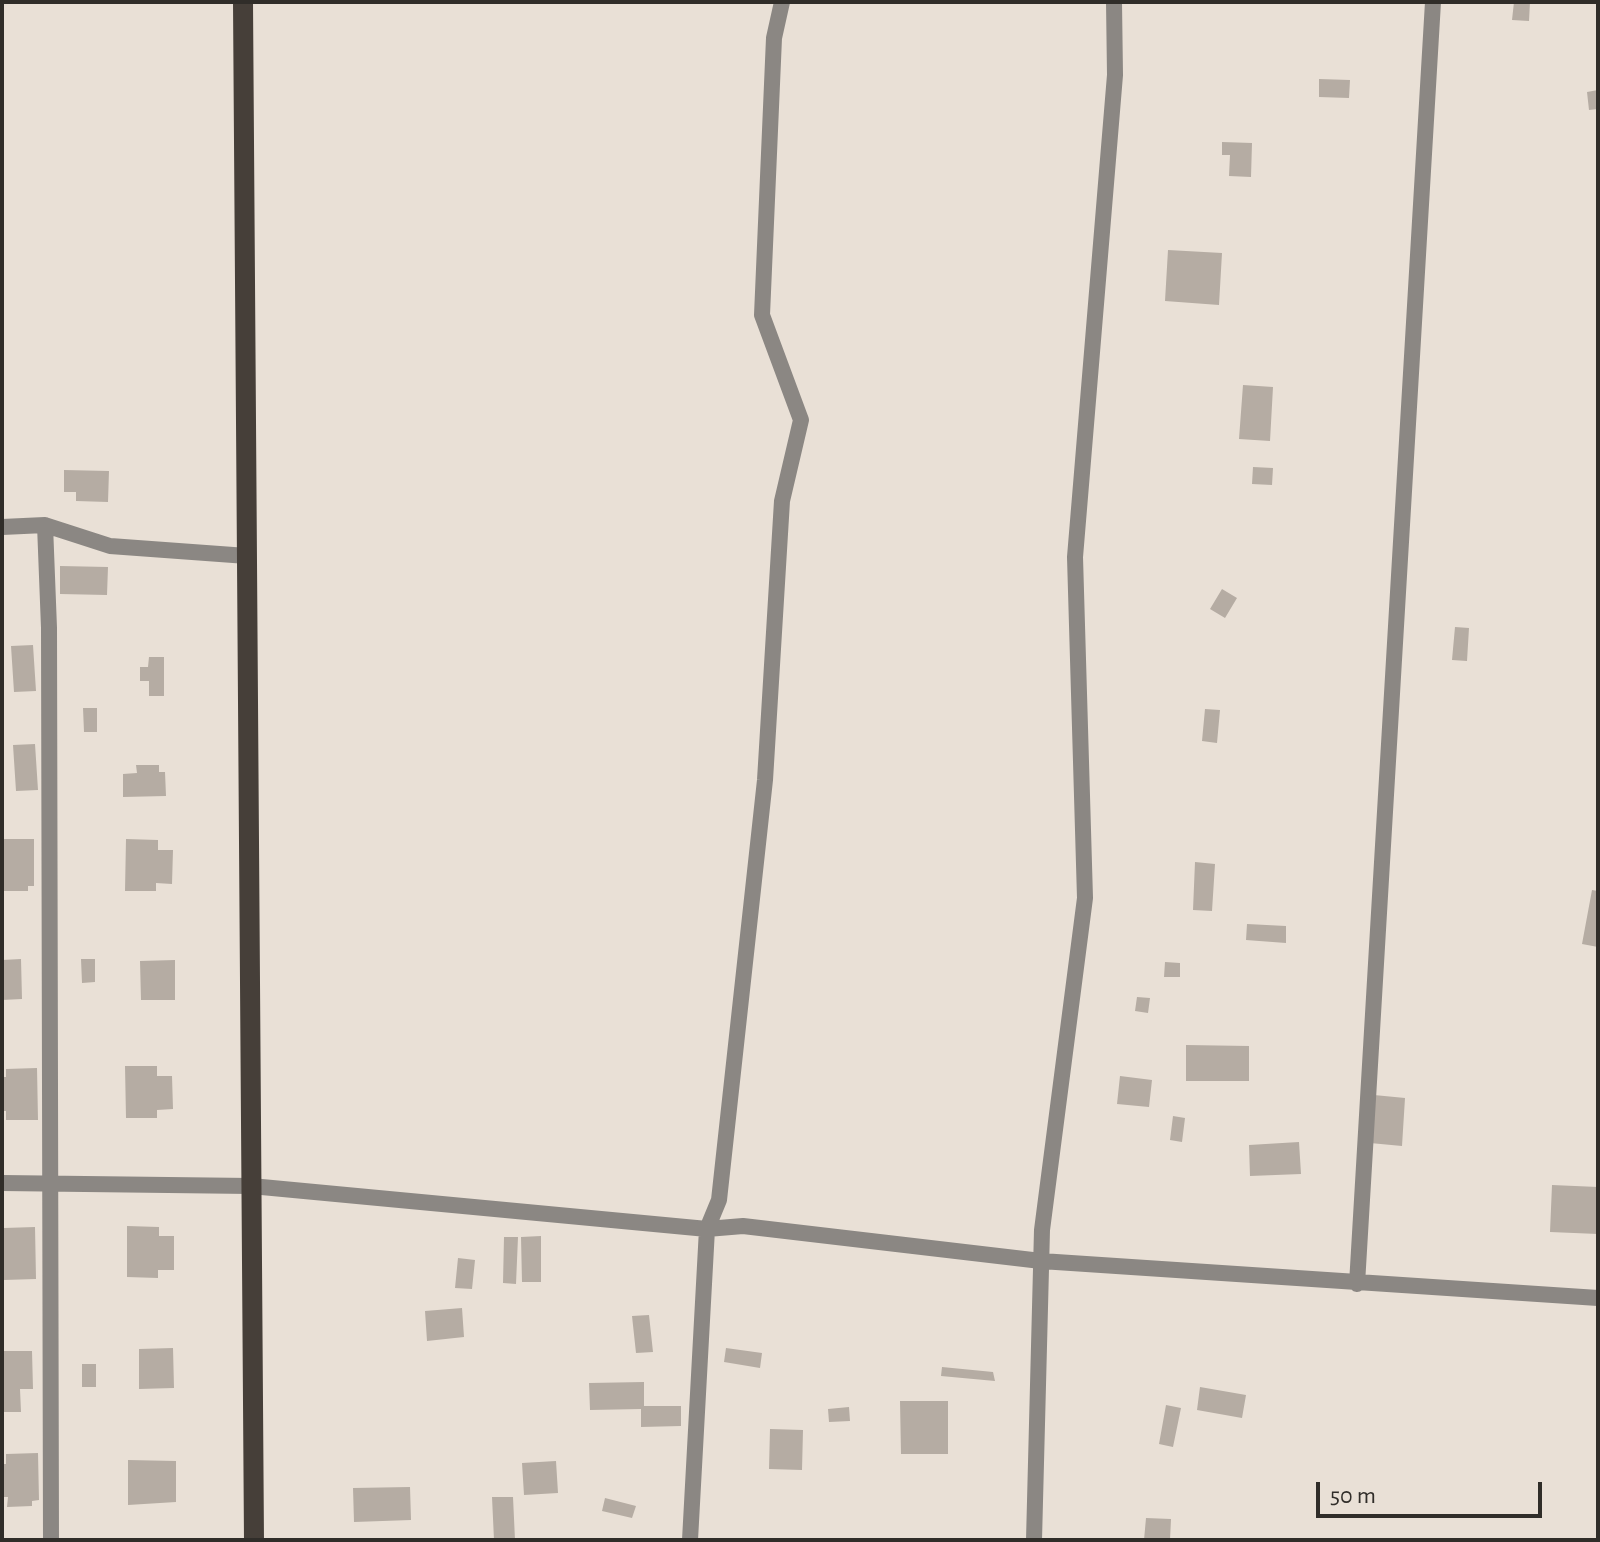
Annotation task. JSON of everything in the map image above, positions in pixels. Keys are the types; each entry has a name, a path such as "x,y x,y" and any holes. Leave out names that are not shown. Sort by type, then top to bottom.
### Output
{"main road":[{"path":"243,2 251,1186 255,1323 254,1540"}],"street":[{"path":"690,1540 707,1229 719,1200 763,795 782,501 801,420 762,315 774,38 782,2"},
{"path":"1034,1540 1042,1230 1085,898 1075,557 1115,75 1114,2"},
{"path":"1357,1284 1433,2"},
{"path":"2,527 45,525 110,546 247,556"},
{"path":"45,525 49,628 51,1540"},
{"path":"2,1183 251,1186 707,1229 743,1226 1041,1261 1598,1298"}],"building":[{"path":"1514,2 1530,2 1529,21 1512,20"},
{"path":"1319,79 1350,80 1349,98 1319,97"},
{"path":"1598,90 1598,109 1589,110 1587,92"},
{"path":"1222,142 1252,143 1251,177 1229,176 1230,155 1222,155"},
{"path":"1168,250 1222,253 1219,305 1165,301"},
{"path":"1243,385 1273,387 1270,441 1239,439"},
{"path":"1253,467 1273,468 1272,485 1252,484"},
{"path":"64,470 109,471 108,502 76,501 76,492 64,492"},
{"path":"60,566 108,567 107,595 60,594"},
{"path":"1222,589 1237,598 1225,618 1210,609"},
{"path":"1455,627 1469,628 1467,661 1452,660"},
{"path":"33,645 36,691 14,692 11,646"},
{"path":"149,657 164,657 164,696 149,696 149,681 140,681 140,667 148,667"},
{"path":"83,708 97,708 97,732 84,732"},
{"path":"1205,709 1220,710 1217,743 1202,741"},
{"path":"35,744 38,790 16,791 13,745"},
{"path":"136,765 159,765 159,772 165,772 166,796 123,797 123,774 137,773"},
{"path":"2,839 34,839 34,886 28,886 28,891 3,891"},
{"path":"126,839 158,840 158,850 173,850 172,884 156,883 156,891 125,891"},
{"path":"1195,862 1215,864 1212,911 1193,910"},
{"path":"1592,890 1598,891 1598,947 1582,944"},
{"path":"1247,924 1286,926 1286,943 1246,940"},
{"path":"21,959 22,999 2,1000 2,960"},
{"path":"81,959 95,959 95,982 82,983"},
{"path":"175,960 175,1000 141,1000 140,961"},
{"path":"1165,962 1180,963 1180,977 1164,977"},
{"path":"1137,997 1150,998 1148,1013 1135,1011"},
{"path":"1186,1045 1249,1046 1249,1081 1186,1081"},
{"path":"125,1066 157,1066 157,1076 172,1076 173,1109 157,1110 157,1118 126,1118"},
{"path":"37,1068 38,1120 6,1120 6,1111 2,1111 2,1077 6,1077 6,1069"},
{"path":"1120,1076 1152,1080 1149,1107 1117,1104"},
{"path":"1374,1095 1405,1098 1402,1146 1370,1143"},
{"path":"1173,1116 1185,1118 1182,1142 1170,1140"},
{"path":"1299,1142 1301,1174 1250,1176 1249,1145"},
{"path":"1552,1185 1598,1187 1598,1234 1550,1232"},
{"path":"127,1226 159,1227 159,1236 174,1236 174,1270 158,1270 158,1278 127,1277"},
{"path":"35,1227 36,1279 4,1280 4,1228"},
{"path":"541,1236 541,1282 522,1282 521,1237"},
{"path":"504,1237 518,1237 516,1284 503,1283"},
{"path":"458,1258 475,1260 472,1289 455,1288"},
{"path":"462,1308 464,1337 427,1341 425,1311"},
{"path":"649,1315 653,1352 636,1353 632,1316"},
{"path":"173,1348 174,1388 139,1389 139,1349"},
{"path":"726,1348 762,1353 760,1368 724,1362"},
{"path":"2,1351 32,1351 33,1389 20,1389 21,1412 2,1412"},
{"path":"82,1364 96,1364 96,1387 82,1387"},
{"path":"942,1367 993,1372 995,1381 941,1376"},
{"path":"644,1382 644,1406 681,1406 681,1426 641,1427 641,1409 590,1410 589,1383"},
{"path":"1200,1387 1246,1395 1242,1418 1197,1410"},
{"path":"900,1401 948,1401 948,1454 901,1454"},
{"path":"1166,1405 1181,1408 1173,1447 1159,1444"},
{"path":"849,1407 850,1421 829,1422 828,1409"},
{"path":"770,1429 803,1430 802,1470 769,1469"},
{"path":"38,1453 39,1500 32,1501 32,1506 7,1507 8,1497 2,1497 2,1464 6,1464 6,1454"},
{"path":"128,1460 176,1461 176,1502 128,1505"},
{"path":"556,1461 558,1493 524,1495 522,1463"},
{"path":"410,1487 411,1520 354,1522 353,1488"},
{"path":"492,1497 513,1497 515,1540 494,1540"},
{"path":"605,1498 636,1506 632,1518 602,1511"},
{"path":"1146,1518 1171,1519 1170,1540 1144,1540"}]}
